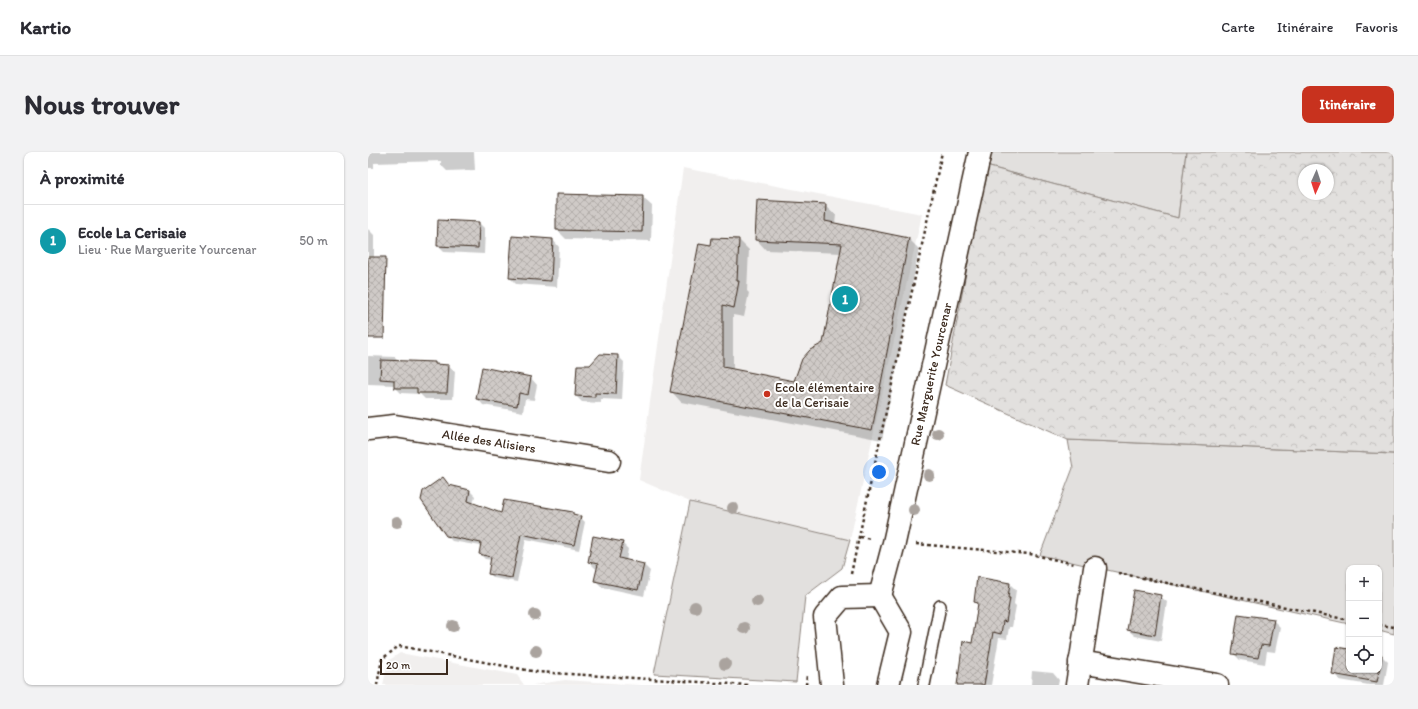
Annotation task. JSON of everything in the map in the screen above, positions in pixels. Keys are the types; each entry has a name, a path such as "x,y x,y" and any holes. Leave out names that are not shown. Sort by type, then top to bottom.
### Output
{"street":[{"name":"Rue Marguerite Yourcenar","path":"880,596 894,543 980,152"},
{"name":"Allée des Alisiers","path":"368,429 395,426 610,461"},
{"path":"1076,685 1095,568"},
{"path":"832,685 825,617 842,597 880,596 901,632 888,685"},
{"path":"1080,662 1217,685"}],"lane":[{"path":"924,685 940,606"}],"path":[{"path":"860,537 942,152"},
{"path":"1382,625 1394,627"},
{"path":"377,685 382,659 398,646 538,672 748,685"}],"shaded area":[{"name":"Ecole élémentaire de la Cerisaie","path":"683,168 922,214 850,540 690,502 639,480"},
{"path":"400,653 517,675 524,685 383,685 388,661"},
{"path":"565,680 642,685 532,685"}],"green space":[{"path":"989,152 1186,152 1178,218 986,166"},
{"path":"1186,152 1394,152 1394,454 1068,440 945,385 986,166 1178,218"},
{"path":"1068,440 1393,454 1394,450 1394,634 1382,631 1382,565 1346,565 1346,623 1040,555 1073,468"},
{"path":"690,502 850,540 842,568 805,596 796,682 654,674"}],"building":[{"path":"556,194 643,196 642,232 556,230"},
{"path":"757,200 826,204 825,221 909,238 872,430 670,392 699,243 711,245 712,238 739,239 737,281 739,281 734,308 723,305 723,367 794,381 802,359 810,350 823,343 842,244 755,240"},
{"path":"438,220 479,222 478,248 437,246"},
{"path":"512,236 553,239 551,281 509,278"},
{"path":"368,257 386,257 384,338 368,338"},
{"path":"600,354 618,355 616,394 595,393 595,397 575,396 577,365 590,365"},
{"path":"381,360 435,362 435,364 449,365 447,393 417,393 417,388 394,388 394,380 380,379"},
{"path":"482,367 531,377 528,395 519,393 517,406 476,399"},
{"path":"443,477 449,485 470,490 468,501 501,513 504,500 573,512 573,514 581,516 574,545 521,534 512,578 488,574 491,557 479,554 481,543 446,536 421,500 423,491"},
{"path":"593,536 623,542 619,558 644,564 638,590 594,581 598,564 588,562"},
{"path":"977,577 1010,583 1008,598 1010,598 1006,622 1003,621 1001,634 993,632 984,685 957,685 963,641 972,643 978,603 974,602"},
{"path":"1134,590 1161,595 1155,635 1127,630"},
{"path":"1238,614 1274,619 1269,646 1261,645 1258,658 1232,654"},
{"path":"1336,647 1346,649 1346,673 1379,673 1377,682 1332,674"}],"place":[{"name":"Ecole La Cerisaie","path":"845,299"},
{"name":"Ecole élémentaire de la Cerisaie","path":"767,394"}]}
